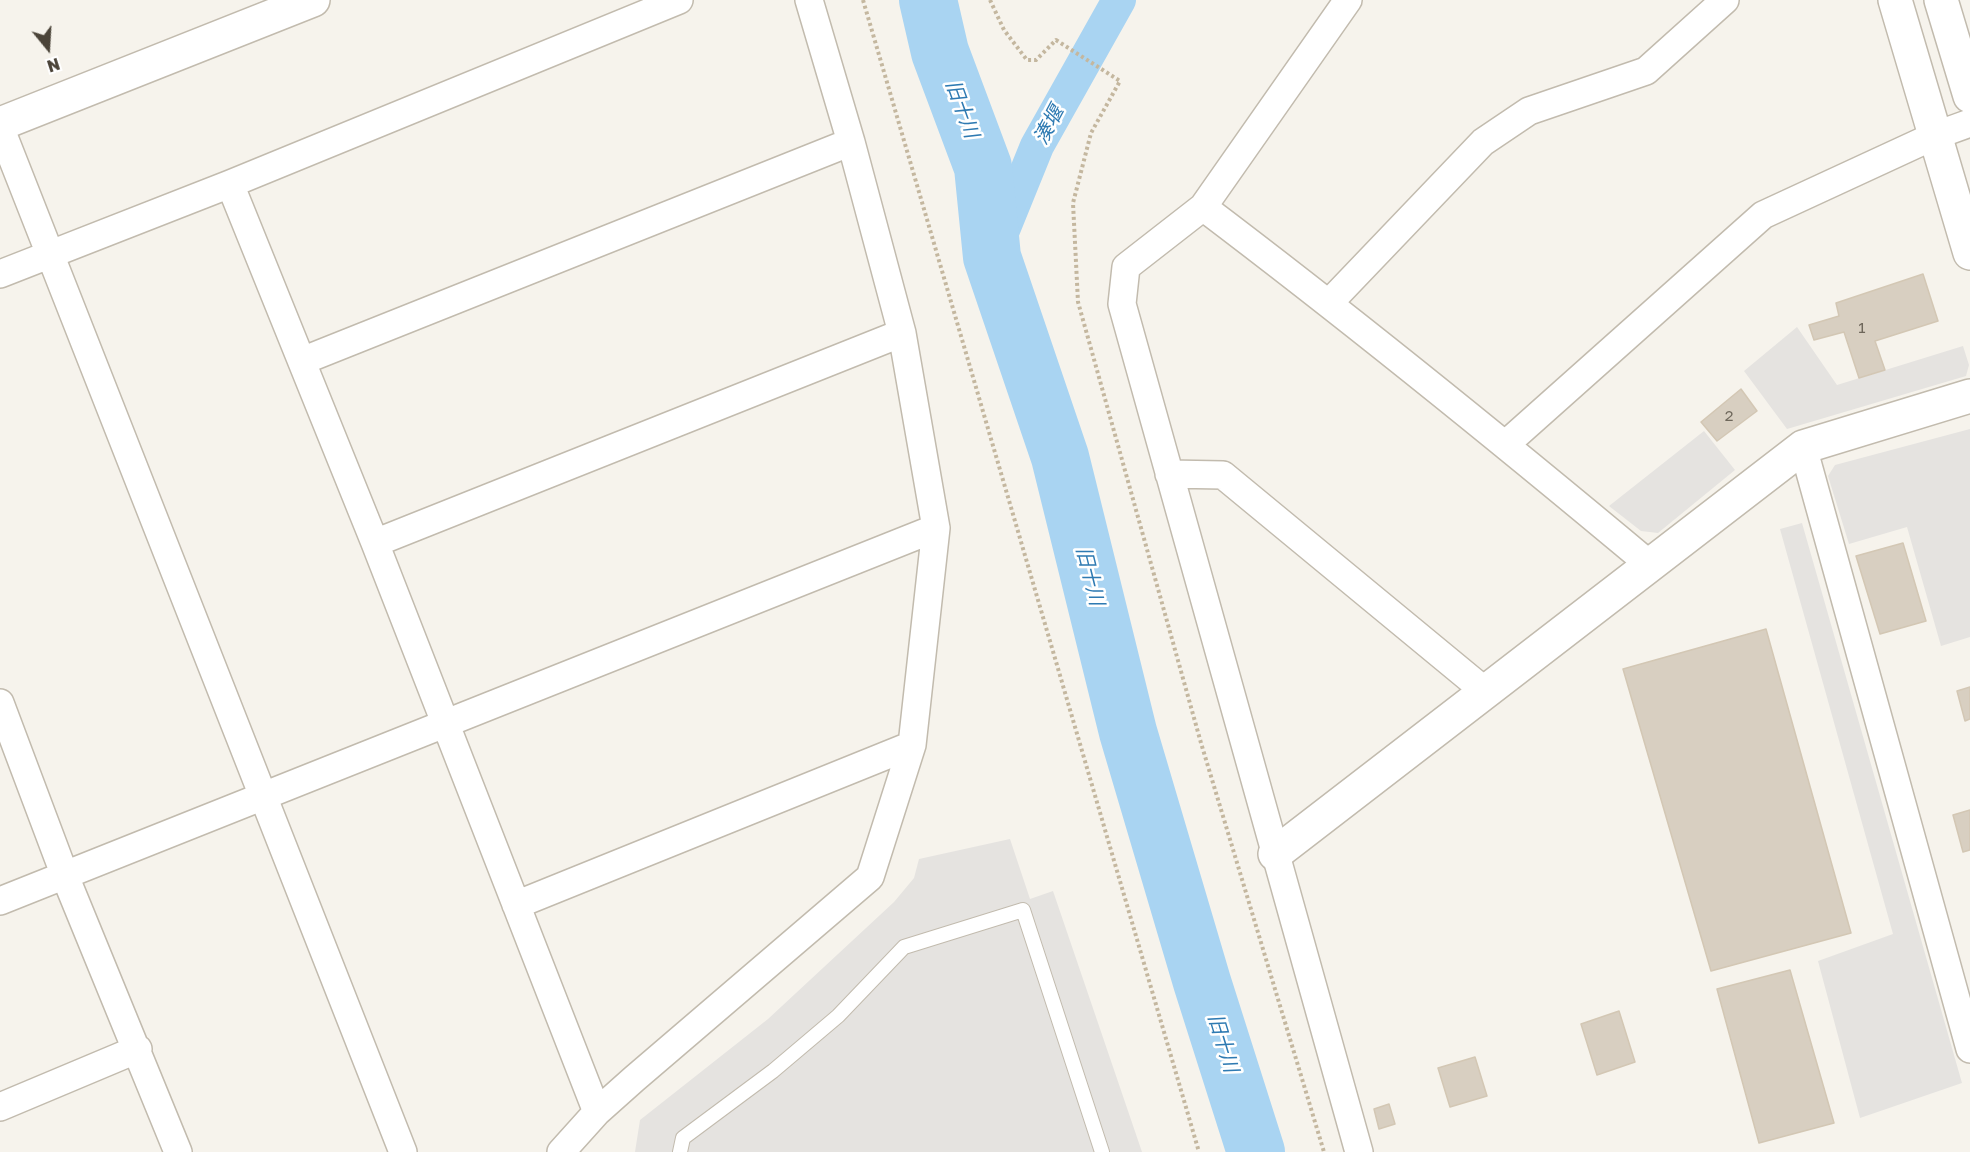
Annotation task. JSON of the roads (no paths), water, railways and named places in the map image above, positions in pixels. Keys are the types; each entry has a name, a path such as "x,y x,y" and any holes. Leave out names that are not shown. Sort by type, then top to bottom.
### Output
{"street":[{"path":"313,0 0,125 403,1152"},
{"path":"0,274 230,184 679,0"},
{"path":"561,1152 597,1112 870,877 912,745 936,528 902,333 851,142 808,0"},
{"path":"1348,0 1203,207 1126,267 1122,304 1359,1152"},
{"path":"1329,303 1483,141 1529,111 1646,71 1725,0"},
{"path":"1895,0 1970,253"},
{"path":"1941,0 1970,96"},
{"path":"1506,444 1762,215 1934,136 1970,123"},
{"path":"302,361 851,142"},
{"path":"230,184 375,543 597,1112"},
{"path":"1203,207 1329,303 1506,444 1649,564"},
{"path":"375,543 902,333"},
{"path":"1275,854 1803,447 1970,396"},
{"path":"1803,447 1970,1049"},
{"path":"1169,474 1223,476 1486,692"},
{"path":"0,901 936,528"},
{"path":"0,703 65,876 178,1152"},
{"path":"516,905 912,745"},
{"path":"0,1107 138,1050"}],"lane":[{"path":"680,1152 683,1138 773,1071 838,1016 904,947 1023,910 1102,1152"}],"waterway":[{"name":"旧十川","path":"928,0 940,52 983,167 992,257 1060,457 1128,732 1202,982 1256,1152"},
{"name":"湊堰","path":"992,257 1037,146 1119,0"}]}
